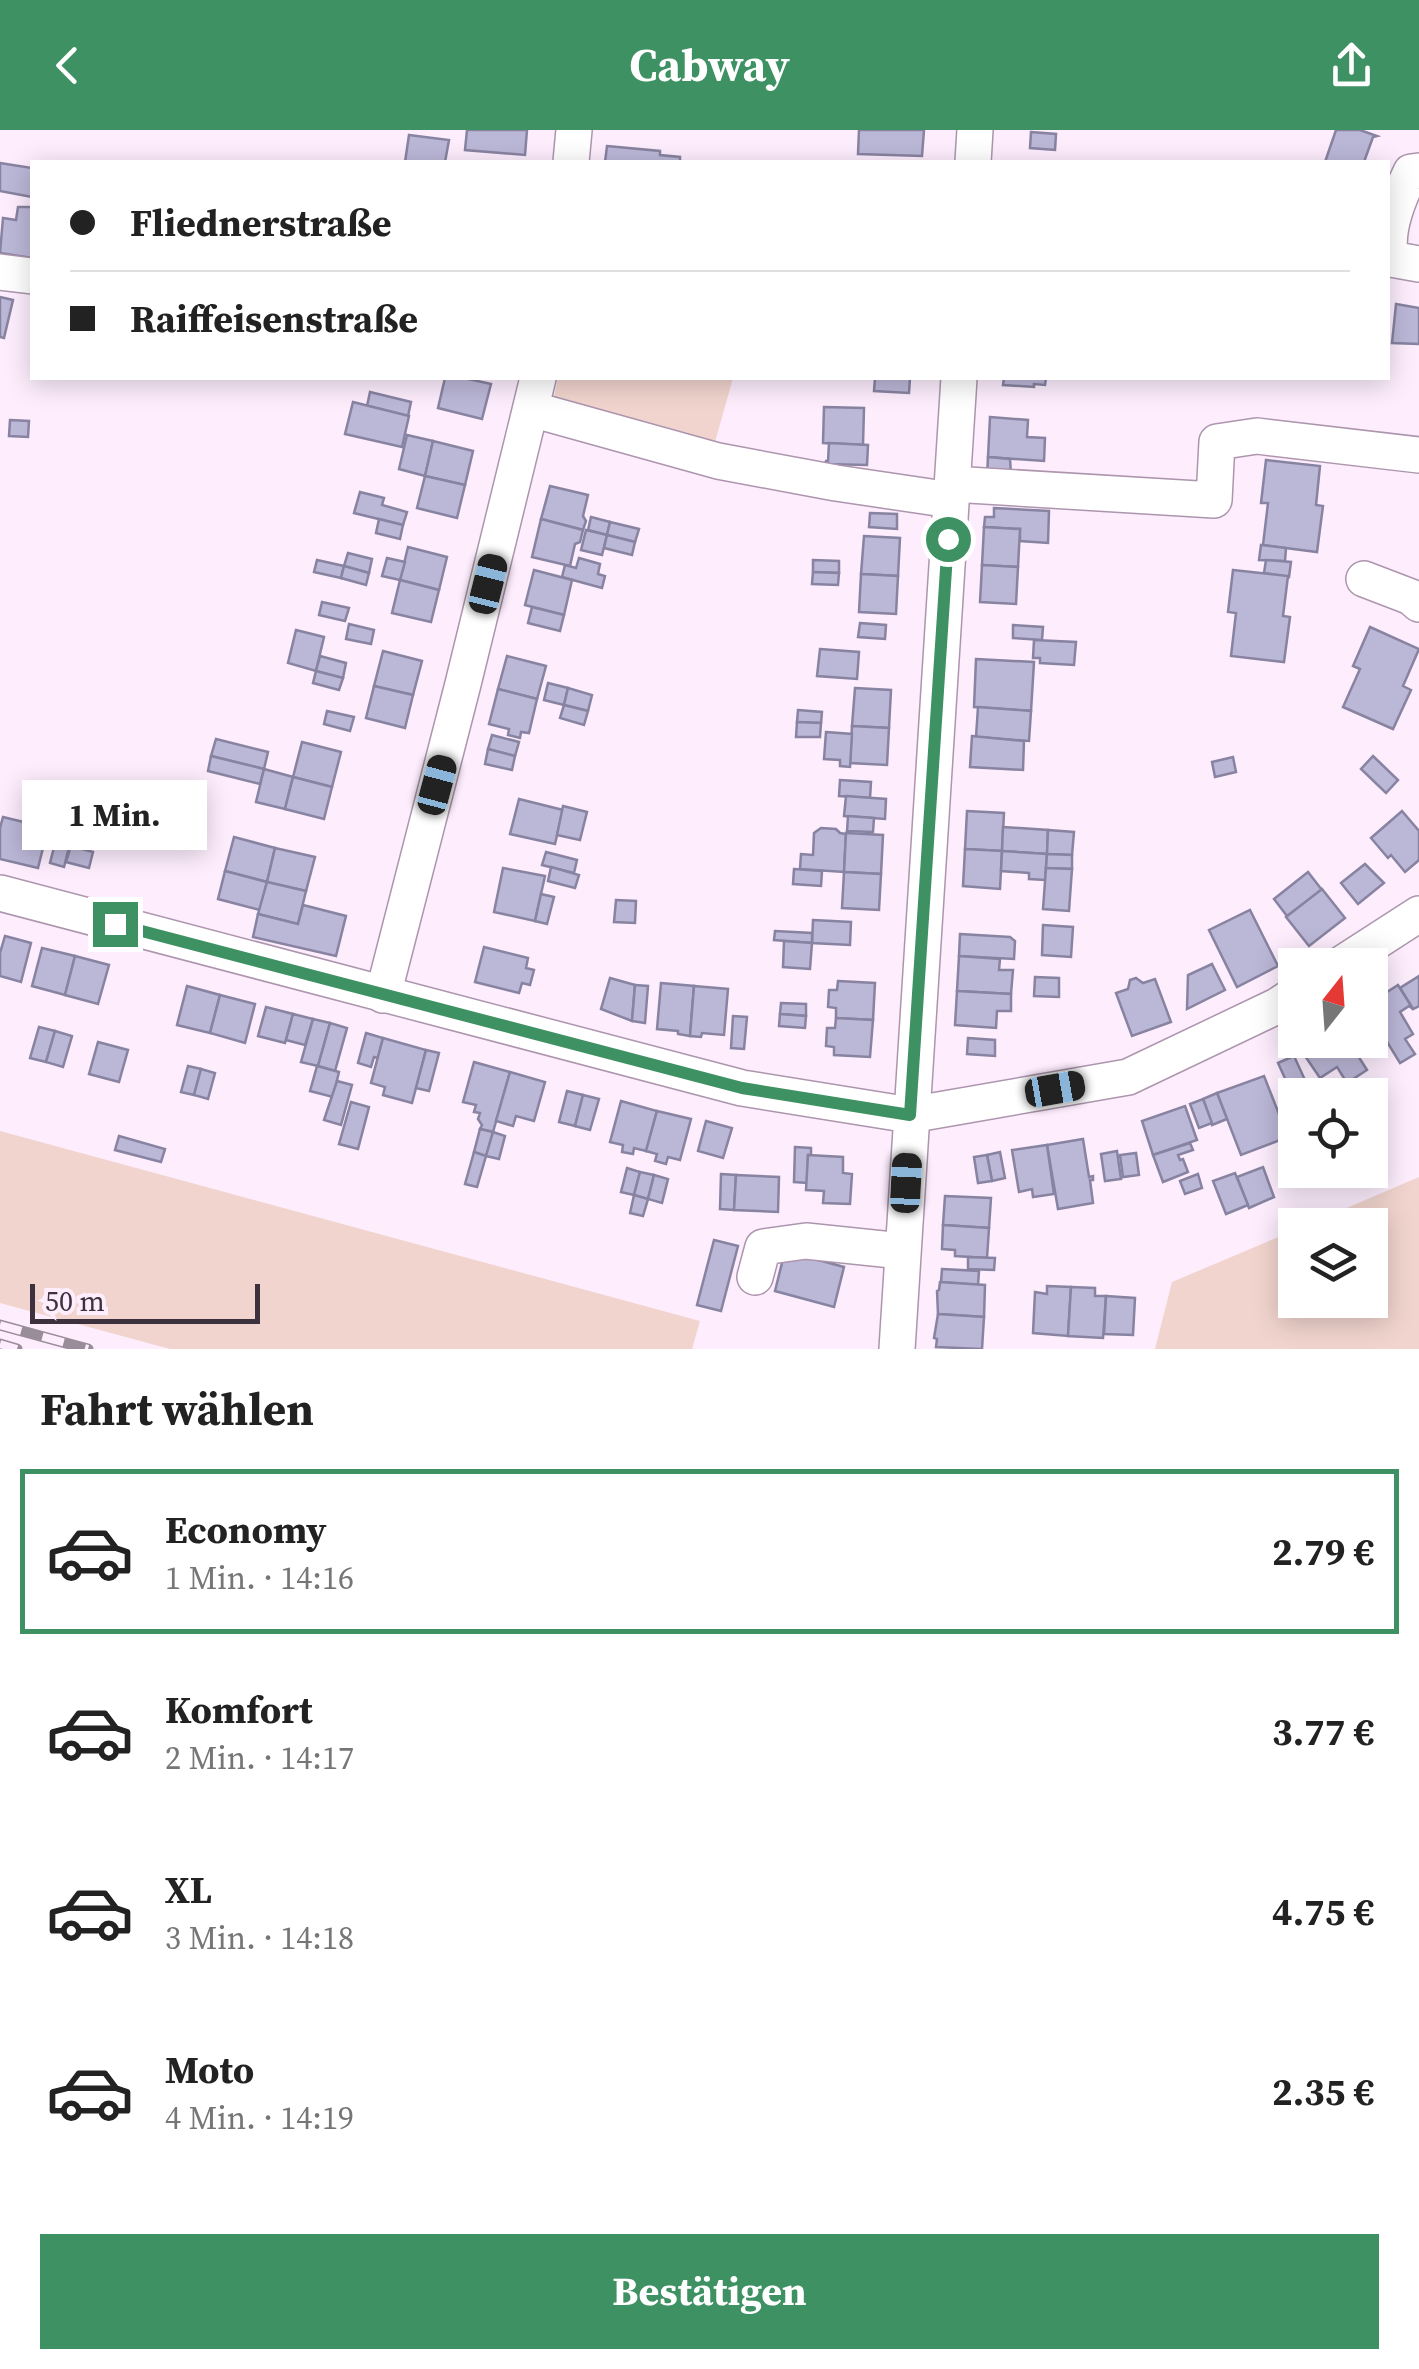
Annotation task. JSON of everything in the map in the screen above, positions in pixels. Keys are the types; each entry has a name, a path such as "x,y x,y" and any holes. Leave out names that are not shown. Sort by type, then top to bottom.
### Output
{"street":[{"path":"571,160 574,130"},
{"path":"973,160 975,130"},
{"path":"1390,232 1411,172 1419,171"},
{"path":"1390,256 1391,259 1419,264"},
{"path":"0,272 30,276"},
{"path":"897,1349 959,380"},
{"path":"383,996 534,393 718,461 836,484 952,492 1214,500 1217,442 1257,436 1419,455"},
{"path":"1364,578 1419,604"},
{"path":"0,893 742,1088 910,1115 1128,1077 1278,1006"},
{"path":"1366,948 1419,914"},
{"path":"755,1277 763,1246 806,1241 902,1251"}],"shaded area":[{"path":"558,380 732,380 713,449 552,405"},
{"path":"0,1131 700,1321 692,1349 170,1349 0,1303"},
{"path":"1419,1177 1419,1349 1155,1349 1172,1282 1278,1237 1278,1318 1388,1318 1388,1208 1347,1208"}],"building":[{"path":"467,130 527,130 525,155 465,150"},
{"path":"859,130 924,130 922,156 858,154"},
{"path":"1336,130 1360,130 1377,136 1373,137 1365,160 1326,160"},
{"path":"1031,132 1056,134 1055,150 1030,148"},
{"path":"409,135 449,140 445,160 405,160"},
{"path":"607,146 680,157 680,160 605,160"},
{"path":"0,163 30,168 30,197 0,191"},
{"path":"18,207 30,207 30,258 0,253 3,218 16,220"},
{"path":"0,297 13,300 4,338 0,337"},
{"path":"1396,304 1419,308 1419,344 1392,343"},
{"path":"445,380 491,384 482,419 438,408"},
{"path":"875,380 910,380 909,393 874,391"},
{"path":"1004,380 1046,380 1045,385 1034,387 1003,385"},
{"path":"370,392 411,402 408,416 367,406"},
{"path":"353,402 409,416 402,447 345,434"},
{"path":"824,407 864,408 863,445 823,443"},
{"path":"990,417 1028,420 1027,437 1045,438 1044,461 988,457"},
{"path":"10,420 29,421 28,437 9,436"},
{"path":"407,435 433,441 425,476 399,469"},
{"path":"433,441 473,451 465,485 425,476"},
{"path":"829,443 868,445 867,465 825,464"},
{"path":"988,457 1010,459 1011,474 987,476"},
{"path":"1266,460 1320,466 1316,505 1323,506 1317,552 1263,545 1268,503 1261,503"},
{"path":"425,476 465,485 457,518 417,508"},
{"path":"550,486 588,495 583,530 541,519"},
{"path":"360,492 384,498 382,505 407,512 403,525 354,513"},
{"path":"994,508 1049,511 1048,543 1020,541 1020,529 984,527 985,517 994,517"},
{"path":"870,513 897,514 897,529 869,527"},
{"path":"591,517 610,522 607,535 588,530"},
{"path":"379,519 403,525 400,539 376,533"},
{"path":"541,519 583,530 570,566 532,557"},
{"path":"610,522 639,529 635,542 607,535"},
{"path":"984,527 1020,529 1018,567 982,565"},
{"path":"586,530 607,535 602,555 581,550"},
{"path":"607,535 635,542 632,555 604,548"},
{"path":"864,536 900,538 898,576 861,574"},
{"path":"1261,545 1286,548 1285,561 1259,560"},
{"path":"408,547 447,557 439,590 400,580"},
{"path":"348,553 372,559 369,573 344,566"},
{"path":"387,558 405,562 400,580 382,576"},
{"path":"579,558 600,564 598,574 605,576 602,588 562,577 565,565 576,568"},
{"path":"317,560 344,566 341,578 314,572"},
{"path":"813,560 839,561 839,573 813,572"},
{"path":"1266,560 1291,562 1289,577 1264,573"},
{"path":"982,565 1018,567 1016,604 980,602"},
{"path":"344,566 369,573 366,585 341,578"},
{"path":"534,570 572,580 564,615 525,605"},
{"path":"1233,570 1288,576 1283,616 1290,617 1284,662 1231,656 1236,613 1228,612"},
{"path":"813,572 839,573 838,585 812,584"},
{"path":"861,574 898,576 896,614 859,612"},
{"path":"400,580 439,590 431,622 392,613"},
{"path":"322,602 349,608 345,621 319,615"},
{"path":"532,607 564,615 560,631 528,623"},
{"path":"860,623 886,625 885,639 858,637"},
{"path":"349,624 374,630 371,644 346,639"},
{"path":"1013,625 1043,627 1042,640 1013,638"},
{"path":"1370,627 1419,649 1403,686 1411,690 1393,729 1343,707 1360,669 1353,666"},
{"path":"296,630 324,637 316,671 288,663"},
{"path":"1034,640 1076,642 1074,665 1040,663 1040,658 1033,658"},
{"path":"820,649 859,652 857,679 817,676"},
{"path":"383,651 422,661 413,695 374,686"},
{"path":"320,656 346,663 343,678 316,671"},
{"path":"507,656 546,666 537,699 498,689"},
{"path":"976,659 1034,662 1031,711 974,707"},
{"path":"316,671 343,678 339,690 313,683"},
{"path":"548,683 568,688 564,705 544,700"},
{"path":"374,686 413,695 405,728 366,718"},
{"path":"568,688 592,695 588,711 564,705"},
{"path":"855,688 891,690 889,728 852,726"},
{"path":"498,689 537,699 529,733 521,732 520,738 508,735 509,729 489,724"},
{"path":"564,705 588,711 584,725 560,718"},
{"path":"978,707 1031,711 1029,741 976,737"},
{"path":"798,710 822,712 821,723 797,722"},
{"path":"327,711 354,717 350,731 324,724"},
{"path":"797,722 821,723 820,737 796,737"},
{"path":"852,726 889,728 887,765 850,763"},
{"path":"826,732 852,734 850,767 840,766 840,760 824,759"},
{"path":"492,735 519,742 515,756 488,749"},
{"path":"972,736 1024,741 1023,770 970,767"},
{"path":"216,739 268,752 264,769 211,756"},
{"path":"302,742 341,752 332,787 293,777"},
{"path":"488,749 515,756 512,770 485,764"},
{"path":"211,756 264,769 260,784 208,771"},
{"path":"1373,756 1398,780 1386,793 1361,769"},
{"path":"1233,757 1236,772 1215,777 1212,762"},
{"path":"264,769 293,777 285,809 256,802"},
{"path":"293,777 332,787 324,819 285,809"},
{"path":"840,780 871,782 870,798 839,796"},
{"path":"846,796 886,799 885,819 844,816"},
{"path":"519,799 563,810 555,844 510,834"},
{"path":"563,806 587,812 580,840 557,835"},
{"path":"967,811 1004,813 1002,851 965,849"},
{"path":"1402,811 1419,831 1419,860 1405,872 1371,838"},
{"path":"848,816 874,818 873,832 847,831"},
{"path":"3,817 48,828 38,868 0,859"},
{"path":"1003,827 1048,830 1047,854 1002,851"},
{"path":"821,828 846,834 844,872 800,869 801,854 813,855 814,833"},
{"path":"1048,830 1074,832 1072,855 1047,854"},
{"path":"58,832 72,835 64,867 50,863"},
{"path":"846,833 883,835 881,874 844,872"},
{"path":"234,837 275,848 267,882 225,871"},
{"path":"71,846 93,852 89,868 66,862"},
{"path":"275,848 315,857 306,891 267,882"},
{"path":"965,849 1002,851 1000,889 963,886"},
{"path":"1002,851 1047,854 1045,880 1029,879 1029,873 1001,871"},
{"path":"546,852 577,860 574,873 542,865"},
{"path":"1047,854 1072,855 1072,869 1046,868"},
{"path":"1365,864 1384,883 1358,904 1341,883"},
{"path":"551,867 579,875 575,888 548,881"},
{"path":"503,868 545,876 535,921 494,912"},
{"path":"1046,868 1072,869 1069,911 1043,909"},
{"path":"794,869 822,871 821,886 793,884"},
{"path":"225,871 267,882 260,910 218,899"},
{"path":"844,872 881,874 879,910 842,908"},
{"path":"1308,872 1322,890 1287,916 1274,899"},
{"path":"267,882 306,891 298,924 258,914"},
{"path":"1322,889 1345,918 1309,946 1286,917"},
{"path":"541,894 554,897 547,924 535,921"},
{"path":"616,900 636,901 635,923 614,922"},
{"path":"303,905 346,916 336,956 253,937 258,914 298,924"},
{"path":"1250,910 1278,966 1237,987 1209,930"},
{"path":"813,920 851,922 850,945 812,943"},
{"path":"1043,925 1073,927 1071,957 1042,955"},
{"path":"775,931 812,933 812,943 774,940"},
{"path":"960,934 1010,937 1015,941 1014,959 959,956"},
{"path":"5,936 31,943 21,982 0,976"},
{"path":"784,941 812,943 810,969 783,967"},
{"path":"484,947 528,958 526,968 534,970 530,985 522,983 519,993 475,982"},
{"path":"42,948 75,956 65,995 32,986"},
{"path":"75,956 109,965 98,1004 65,995"},
{"path":"959,956 1000,959 999,970 1013,970 1011,994 957,991"},
{"path":"1212,964 1225,990 1187,1009 1188,975"},
{"path":"1419,976 1419,1006 1413,1009 1400,988"},
{"path":"1035,977 1059,978 1059,997 1034,996"},
{"path":"610,978 635,985 632,1021 601,1009"},
{"path":"1136,978 1143,983 1155,979 1171,1022 1132,1036 1116,993 1128,989 1130,980"},
{"path":"838,981 875,983 873,1020 836,1018 836,1008 828,1007 829,990 837,990"},
{"path":"661,983 694,986 690,1036 657,1029"},
{"path":"635,985 648,986 645,1023 632,1021"},
{"path":"1398,985 1413,1009 1409,1006 1400,1012 1413,1034 1405,1039 1415,1054 1400,1063 1388,1043 1388,991"},
{"path":"187,986 220,995 210,1033 177,1025"},
{"path":"694,986 728,989 724,1035 690,1036"},
{"path":"957,991 1011,994 1011,1011 997,1011 996,1028 955,1025"},
{"path":"220,995 255,1004 245,1043 210,1033"},
{"path":"781,1003 806,1004 806,1016 780,1014"},
{"path":"266,1007 293,1014 285,1043 258,1036"},
{"path":"293,1014 313,1019 305,1045 286,1040"},
{"path":"780,1014 806,1016 805,1028 779,1026"},
{"path":"733,1016 747,1017 744,1049 731,1048"},
{"path":"836,1018 873,1020 870,1057 834,1055 834,1047 826,1046 827,1028 835,1028"},
{"path":"313,1019 330,1023 318,1066 301,1062"},
{"path":"330,1023 347,1028 335,1071 318,1066"},
{"path":"39,1027 55,1031 46,1062 30,1058"},
{"path":"55,1031 72,1036 63,1067 46,1062"},
{"path":"366,1033 383,1038 378,1058 374,1057 371,1067 358,1063"},
{"path":"383,1038 426,1050 412,1103 383,1095 385,1087 371,1083"},
{"path":"968,1038 995,1040 995,1056 967,1054"},
{"path":"98,1042 128,1050 119,1082 89,1074"},
{"path":"426,1050 439,1053 429,1091 416,1088"},
{"path":"1295,1058 1304,1078 1285,1078 1278,1063"},
{"path":"1306,1058 1359,1058 1367,1070 1355,1078 1344,1078 1337,1067 1320,1078"},
{"path":"474,1062 510,1072 493,1132 480,1129 480,1113 474,1112 476,1105 463,1102"},
{"path":"188,1066 201,1069 194,1095 181,1092"},
{"path":"317,1066 339,1072 333,1097 310,1091"},
{"path":"201,1069 215,1073 208,1099 194,1095"},
{"path":"510,1072 545,1082 534,1121 516,1116 513,1126 496,1121"},
{"path":"1264,1076 1278,1112 1278,1141 1241,1155 1217,1093"},
{"path":"337,1081 352,1085 341,1125 324,1120"},
{"path":"567,1091 583,1095 575,1126 559,1122"},
{"path":"1217,1093 1227,1119 1212,1125 1203,1099"},
{"path":"583,1095 599,1099 590,1130 575,1126"},
{"path":"1203,1099 1212,1123 1199,1128 1190,1104"},
{"path":"621,1101 657,1111 646,1151 634,1148 633,1154 622,1152 623,1145 610,1142"},
{"path":"351,1102 369,1107 358,1149 339,1144"},
{"path":"1185,1106 1197,1140 1153,1155 1142,1121"},
{"path":"657,1111 691,1119 680,1160 668,1157 666,1164 655,1161 657,1154 646,1151"},
{"path":"706,1121 732,1128 723,1158 698,1151"},
{"path":"480,1129 493,1132 486,1156 474,1152"},
{"path":"493,1132 505,1136 499,1159 486,1156"},
{"path":"119,1136 165,1149 161,1162 115,1150"},
{"path":"1083,1139 1089,1177 1093,1176 1093,1203 1058,1209 1047,1145"},
{"path":"1190,1143 1193,1150 1178,1155 1188,1172 1163,1182 1153,1155"},
{"path":"1047,1145 1054,1194 1033,1197 1032,1189 1019,1192 1012,1150"},
{"path":"795,1147 811,1148 807,1183 794,1182"},
{"path":"1117,1151 1121,1179 1105,1181 1101,1154"},
{"path":"474,1152 486,1156 477,1187 465,1184"},
{"path":"1000,1152 1005,1178 992,1181 987,1155"},
{"path":"1136,1153 1139,1175 1123,1177 1120,1155"},
{"path":"808,1155 843,1157 843,1173 852,1174 850,1204 823,1203 824,1191 806,1190"},
{"path":"987,1155 992,1181 978,1183 974,1157"},
{"path":"1263,1167 1274,1197 1249,1208 1237,1177"},
{"path":"627,1168 640,1172 634,1195 621,1192"},
{"path":"640,1172 654,1175 648,1199 634,1195"},
{"path":"1235,1173 1248,1205 1226,1214 1213,1181"},
{"path":"721,1174 736,1175 734,1210 720,1209"},
{"path":"1198,1174 1202,1188 1185,1194 1180,1181"},
{"path":"654,1175 668,1179 662,1203 648,1199"},
{"path":"736,1175 779,1177 778,1212 734,1210"},
{"path":"634,1195 648,1199 643,1216 630,1213"},
{"path":"945,1196 991,1198 989,1228 943,1225"},
{"path":"943,1225 989,1228 987,1258 955,1256 955,1250 942,1249"},
{"path":"714,1240 738,1246 721,1311 697,1305"},
{"path":"785,1251 844,1267 834,1307 775,1291"},
{"path":"968,1257 995,1258 994,1270 968,1269"},
{"path":"942,1269 979,1271 978,1285 941,1282"},
{"path":"940,1282 985,1285 984,1317 938,1314"},
{"path":"1047,1286 1071,1287 1068,1336 1033,1333 1035,1292 1047,1294"},
{"path":"1071,1287 1095,1288 1095,1296 1106,1296 1103,1338 1068,1336"},
{"path":"1106,1296 1135,1298 1133,1335 1104,1334"},
{"path":"938,1314 984,1317 982,1349 936,1347"}],"railway":[{"path":"0,1325 88,1349"},
{"path":"0,1344 17,1349"}],"route":[{"path":"115,924 742,1088 910,1115 948,539"}]}
